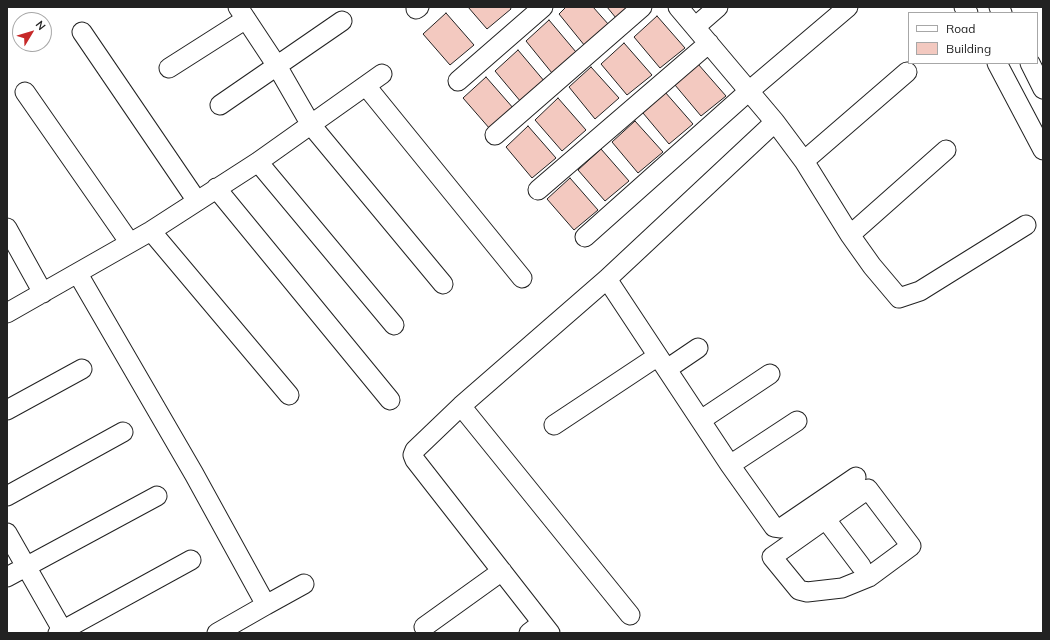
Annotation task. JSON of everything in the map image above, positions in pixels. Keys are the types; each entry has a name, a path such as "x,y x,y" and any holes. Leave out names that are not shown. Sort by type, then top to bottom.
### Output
{"street":[{"path":"458,81 543,7"},
{"path":"494,135 642,7"},
{"path":"678,7 775,122 804,161 850,235 872,266 899,298 920,291 1026,225"},
{"path":"695,27 718,7"},
{"path":"585,237 749,91 848,7"},
{"path":"169,68 242,13 277,66 311,125 443,284"},
{"path":"220,105 342,21"},
{"path":"82,32 197,201"},
{"path":"538,190 709,43"},
{"path":"998,64 1043,150"},
{"path":"1030,64 1043,89"},
{"path":"804,161 907,72"},
{"path":"7,313 78,274 151,231 258,162 382,74"},
{"path":"366,86 522,278"},
{"path":"25,92 130,244"},
{"path":"540,630 502,571 414,460 413,455 415,450 461,406 607,279 775,122"},
{"path":"850,235 946,150"},
{"path":"258,162 394,325"},
{"path":"216,188 390,400"},
{"path":"8,230 43,293"},
{"path":"151,231 289,395"},
{"path":"78,274 194,474 266,605"},
{"path":"607,279 730,465 774,527 781,528 820,512 868,489 911,546 869,577 842,588 807,592 800,590 772,557 820,512 856,476"},
{"path":"554,425 663,363 698,348"},
{"path":"7,410 82,368"},
{"path":"701,420 770,374"},
{"path":"461,406 630,616"},
{"path":"730,465 797,421"},
{"path":"7,496 123,432"},
{"path":"7,577 157,496"},
{"path":"820,512 861,566"},
{"path":"7,534 61,632 191,560"},
{"path":"424,627 502,571"},
{"path":"217,633 304,584"}],"building":[{"path":"468,7 510,7 511,9 487,29"},
{"path":"566,7 593,7 609,25 585,46 559,14"},
{"path":"607,7 628,7 616,18"},
{"path":"446,13 474,45 450,65 423,34"},
{"path":"657,16 685,48 660,68 634,37"},
{"path":"549,20 576,52 552,73 526,41"},
{"path":"624,43 652,75 627,95 601,64"},
{"path":"518,50 545,82 521,102 495,71"},
{"path":"698,64 726,96 701,116 675,85"},
{"path":"591,67 619,98 595,119 569,87"},
{"path":"486,77 514,109 490,129 463,98"},
{"path":"665,92 693,124 669,144 643,113"},
{"path":"558,98 586,130 562,151 535,120"},
{"path":"635,121 663,152 638,173 612,142"},
{"path":"528,126 556,158 532,178 506,147"},
{"path":"601,149 629,181 605,201 578,170"},
{"path":"570,178 598,210 574,230 547,199"}]}
